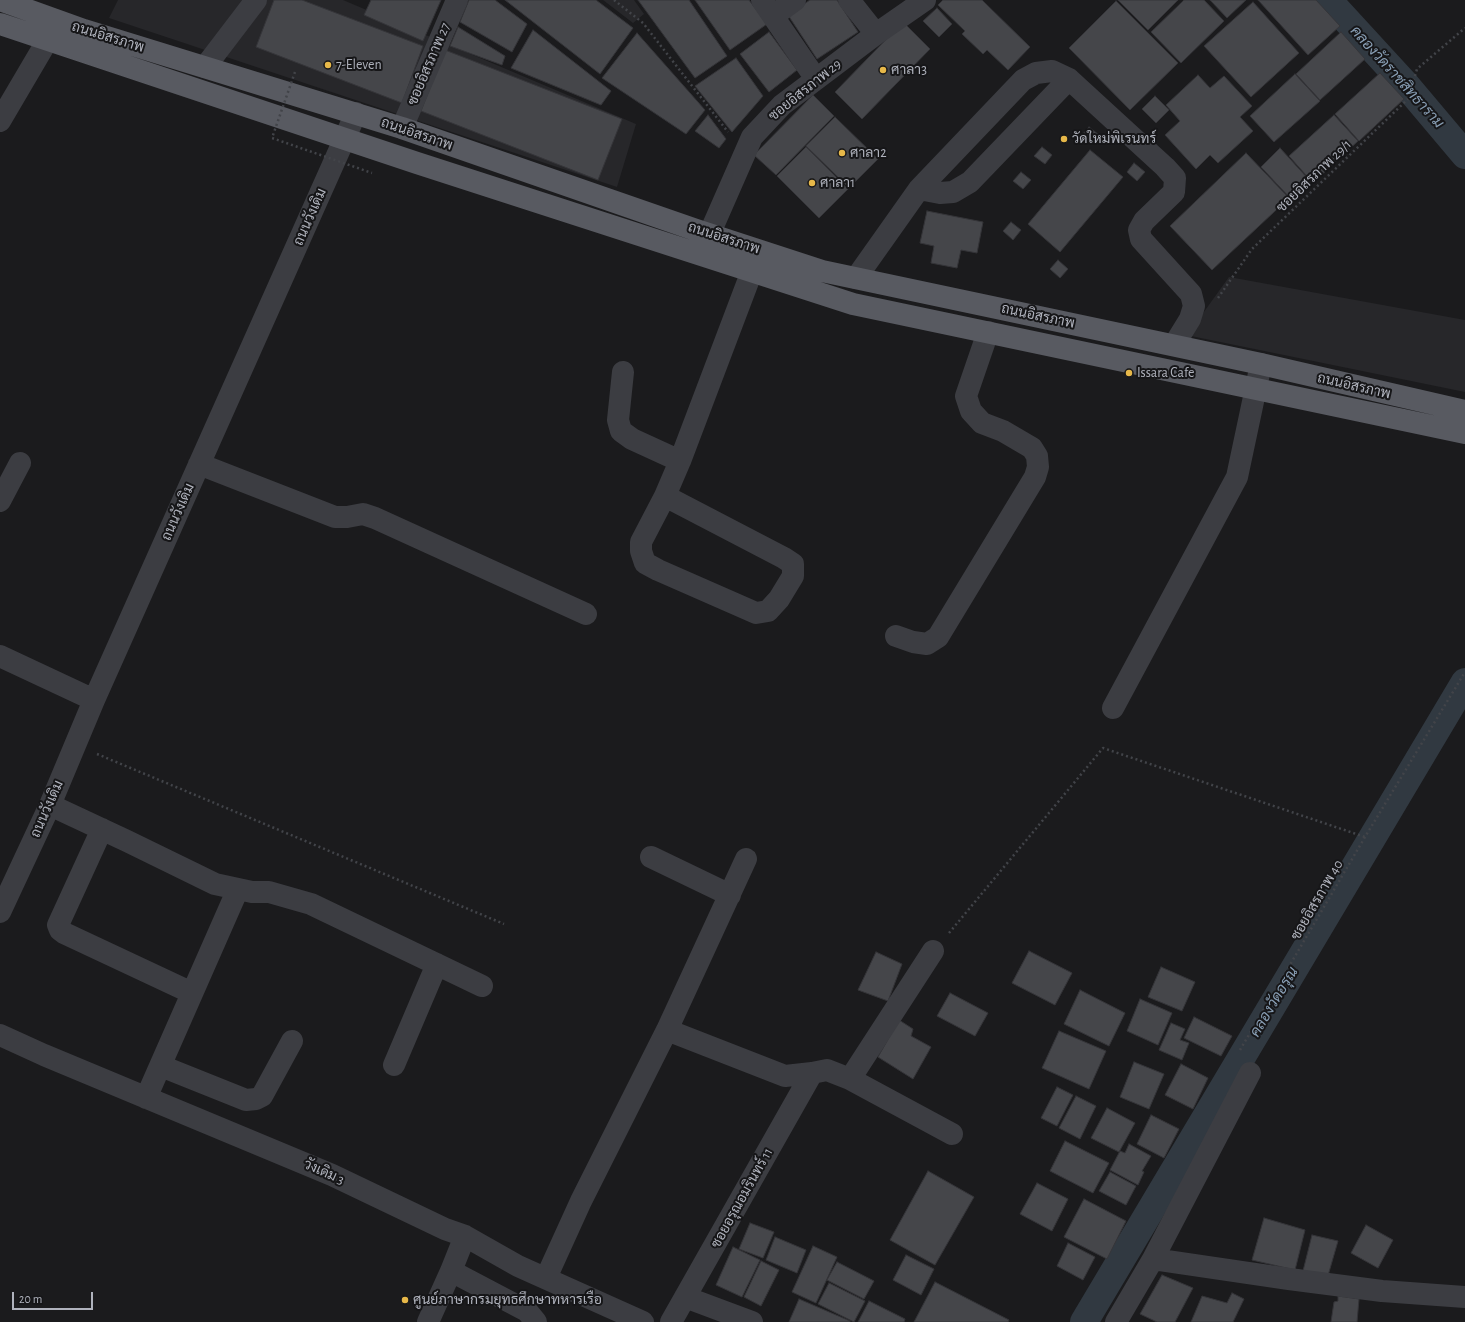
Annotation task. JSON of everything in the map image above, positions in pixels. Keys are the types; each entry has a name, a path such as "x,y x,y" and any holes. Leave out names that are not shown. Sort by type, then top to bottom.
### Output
{"main road":[{"name":"ถนนอิสรภาพ","path":"0,0 59,22 402,128 710,234 822,270 1261,364 1465,411"},
{"path":"0,24 345,139 853,304 1465,433"}],"street":[{"path":"205,67 256,0"},
{"name":"ซอยอิสรภาพ 27","path":"402,128 457,0"},
{"path":"795,0 767,8 816,79"},
{"path":"849,0 876,34"},
{"name":"ซอยอิสรภาพ 29","path":"700,254 710,234 744,152 752,137 782,105 876,34 925,0"},
{"path":"0,121 59,22"},
{"path":"856,278 919,189 1023,80 1036,73 1052,71 1069,79 1165,167 1174,178 1174,192 1144,221 1139,230 1141,239 1191,294 1194,306 1190,319 1174,345"},
{"path":"919,189 940,193 953,192 970,182 1069,79"},
{"name":"ถนนวังเดิม","path":"0,912 50,805 94,700 356,113"},
{"path":"665,496 793,564 792,576 779,599 768,611 756,613 658,570 645,563 641,551 642,542 665,496 680,461 752,271"},
{"path":"896,636 913,642 927,644 938,637 1035,477 1038,466 1037,456 1032,448 1004,431 982,423 971,411 966,396 988,332"},
{"path":"1113,708 1237,478 1261,364"},
{"path":"624,372 618,420 621,431 632,440 680,461"},
{"path":"0,501 20,462"},
{"path":"199,464 335,517 347,517 363,514 375,518 586,614"},
{"path":"0,656 94,700"},
{"path":"50,805 215,884 252,892 269,892 311,904 482,986"},
{"path":"102,829 58,925 60,930 192,993"},
{"path":"651,857 730,894"},
{"path":"546,1278 581,1201 667,1030 746,859"},
{"path":"146,1098 238,889"},
{"path":"850,1079 933,951"},
{"path":"394,1065 437,964"},
{"path":"667,1030 785,1076 827,1070 850,1079 952,1134"},
{"name":"วังเดิม 3","path":"0,1035 44,1055 332,1175 445,1229 465,1236 518,1266 643,1322"},
{"path":"161,1066 246,1100 256,1099 262,1096 292,1041"},
{"name":"ซอยอรุณอมรินทร์ 11","path":"671,1322 812,1073"},
{"path":"1116,1322 1153,1259 1250,1073"},
{"path":"428,1322 465,1236"},
{"path":"1153,1259 1382,1291 1465,1297"},
{"path":"451,1271 527,1311 536,1322"},
{"path":"685,1297 752,1322"}],"path":[{"path":"614,0 643,23 744,152"},
{"name":"ซอยอิสรภาพ 29/1","path":"1218,298 1252,249 1408,99 1417,69 1465,28"},
{"path":"295,72 272,138 372,173"},
{"name":"ซอยอิสรภาพ 40","path":"1239,1053 1365,837 1465,672"},
{"path":"75,745 504,924"},
{"path":"933,951 1103,748 1365,837"}],"shaded area":[{"path":"118,0 343,0 636,124 617,187 109,18"},
{"path":"603,0 634,0 644,14 633,23"},
{"path":"1229,277 1465,320 1465,392 1186,335"}],"building":[{"path":"274,0 302,0 423,46 402,103 256,47"},
{"path":"371,0 441,0 423,41 364,15"},
{"path":"469,0 495,0 527,24 512,52 460,22"},
{"path":"505,0 596,0 633,28 600,74"},
{"path":"638,0 689,0 727,56 695,78"},
{"path":"695,0 749,0 767,24 730,50"},
{"path":"810,0 837,0 858,32 817,59 788,15"},
{"path":"943,0 982,0 1030,47 1008,70 987,50 983,54 962,34 965,31 938,5"},
{"path":"1118,0 1178,0 1148,30"},
{"path":"1184,0 1204,0 1224,21 1181,63 1151,32"},
{"path":"1210,0 1246,0 1227,18"},
{"path":"1258,0 1316,0 1340,26 1308,55"},
{"path":"1116,1 1178,63 1130,110 1069,48"},
{"path":"1253,2 1299,53 1251,97 1204,46"},
{"path":"937,8 952,24 939,37 923,21"},
{"name":"ศาลา3","path":"903,22 930,49 862,119 835,92"},
{"path":"458,27 505,56 502,65 450,46"},
{"path":"533,30 611,91 601,105 511,68"},
{"path":"769,32 797,70 769,92 740,54"},
{"path":"1341,32 1365,59 1320,100 1296,74"},
{"path":"637,33 705,110 686,134 602,78"},
{"path":"445,50 622,119 598,180 421,111"},
{"path":"736,58 763,96 732,132 695,86"},
{"path":"1380,73 1404,99 1359,141 1335,114"},
{"path":"1295,74 1320,101 1274,142 1250,116"},
{"path":"1198,75 1210,88 1224,76 1252,106 1240,117 1253,131 1218,163 1210,155 1196,169 1165,135 1180,121 1166,105"},
{"path":"813,95 834,116 776,175 754,155"},
{"path":"1155,96 1169,110 1156,123 1142,109"},
{"path":"708,115 726,139 719,148 695,131"},
{"path":"1334,115 1358,141 1313,183 1289,156"},
{"name":"ศาลา2","path":"835,117 878,159 849,188 806,146"},
{"path":"1089,127 1099,135 1092,144 1082,135"},
{"name":"ศาลา1","path":"806,147 848,189 819,218 777,176"},
{"path":"1042,147 1052,155 1045,164 1034,156"},
{"path":"1280,148 1311,182 1292,200 1261,167"},
{"path":"1090,150 1123,177 1060,252 1028,224"},
{"path":"1246,153 1289,198 1212,270 1170,226"},
{"path":"1134,163 1145,172 1137,181 1127,172"},
{"path":"1021,172 1031,180 1023,189 1013,181"},
{"path":"927,211 983,222 977,253 961,250 957,268 931,263 934,246 920,243"},
{"path":"1011,222 1021,230 1013,240 1003,231"},
{"path":"1058,260 1068,269 1060,278 1050,269"},
{"path":"1029,951 1072,973 1055,1005 1012,983"},
{"path":"876,952 902,964 888,1001 858,990"},
{"path":"1161,967 1195,982 1182,1011 1148,997"},
{"path":"1080,990 1125,1013 1109,1046 1064,1024"},
{"path":"950,993 988,1013 975,1036 937,1016"},
{"path":"1140,999 1172,1013 1158,1045 1127,1031"},
{"path":"1194,1017 1232,1036 1221,1056 1184,1038"},
{"path":"899,1020 913,1029 911,1036 931,1047 913,1079 878,1057"},
{"path":"1171,1023 1185,1029 1180,1040 1189,1043 1182,1060 1159,1050"},
{"path":"1059,1031 1106,1051 1089,1089 1042,1068"},
{"path":"1134,1062 1164,1074 1149,1109 1120,1097"},
{"path":"1181,1064 1208,1078 1193,1109 1165,1095"},
{"path":"1057,1087 1073,1095 1057,1126 1041,1118"},
{"path":"1076,1096 1096,1106 1080,1139 1059,1128"},
{"path":"1107,1108 1135,1123 1119,1152 1091,1138"},
{"path":"1151,1115 1179,1129 1164,1158 1137,1144"},
{"path":"1065,1141 1109,1163 1093,1193 1050,1171"},
{"path":"1129,1144 1151,1156 1142,1171 1144,1172 1138,1185 1110,1170 1120,1151 1125,1153"},
{"path":"928,1171 974,1197 935,1265 890,1240"},
{"path":"1110,1172 1136,1186 1126,1205 1099,1191"},
{"path":"1037,1183 1068,1199 1052,1231 1020,1214"},
{"path":"1084,1199 1126,1221 1107,1259 1064,1237"},
{"path":"1264,1218 1305,1230 1295,1270 1252,1260"},
{"path":"750,1223 774,1232 763,1258 739,1249"},
{"path":"1366,1225 1393,1240 1378,1268 1351,1253"},
{"path":"1312,1235 1338,1241 1327,1279 1302,1275"},
{"path":"775,1237 806,1250 797,1273 766,1260"},
{"path":"1068,1243 1095,1257 1083,1280 1057,1266"},
{"path":"813,1246 837,1257 816,1303 792,1292"},
{"path":"733,1247 760,1260 742,1297 716,1285"},
{"path":"906,1255 934,1269 921,1295 893,1280"},
{"path":"761,1261 779,1270 761,1306 744,1297"},
{"path":"837,1262 874,1281 864,1299 827,1280"},
{"path":"1162,1275 1193,1288 1175,1322 1157,1322 1140,1314"},
{"path":"935,1282 1009,1320 1008,1322 914,1322"},
{"path":"829,1283 865,1301 854,1322 818,1304"},
{"path":"1232,1293 1244,1299 1233,1322 1191,1322 1202,1296 1227,1303"},
{"path":"1338,1296 1359,1299 1357,1322 1331,1322 1334,1302 1338,1301"},
{"path":"799,1299 850,1321 850,1322 789,1322"},
{"path":"869,1301 905,1319 904,1322 858,1322"}],"waterway":[{"name":"คลองวัดราชสิทธาราม","path":"1328,0 1406,85 1465,155"},
{"name":"คลองวัดอรุณ","path":"1084,1322 1465,682"}],"place":[{"name":"7-Eleven","path":"328,65"},
{"name":"ศาลา3","path":"883,70"},
{"name":"วัดใหม่พิเรนทร์","path":"1064,139"},
{"name":"ศาลา2","path":"842,153"},
{"name":"ศาลา1","path":"812,183"},
{"name":"Issara Cafe","path":"1129,373"},
{"name":"ศูนย์ภาษากรมยุทธศึกษาทหารเรือ","path":"405,1300"}]}
